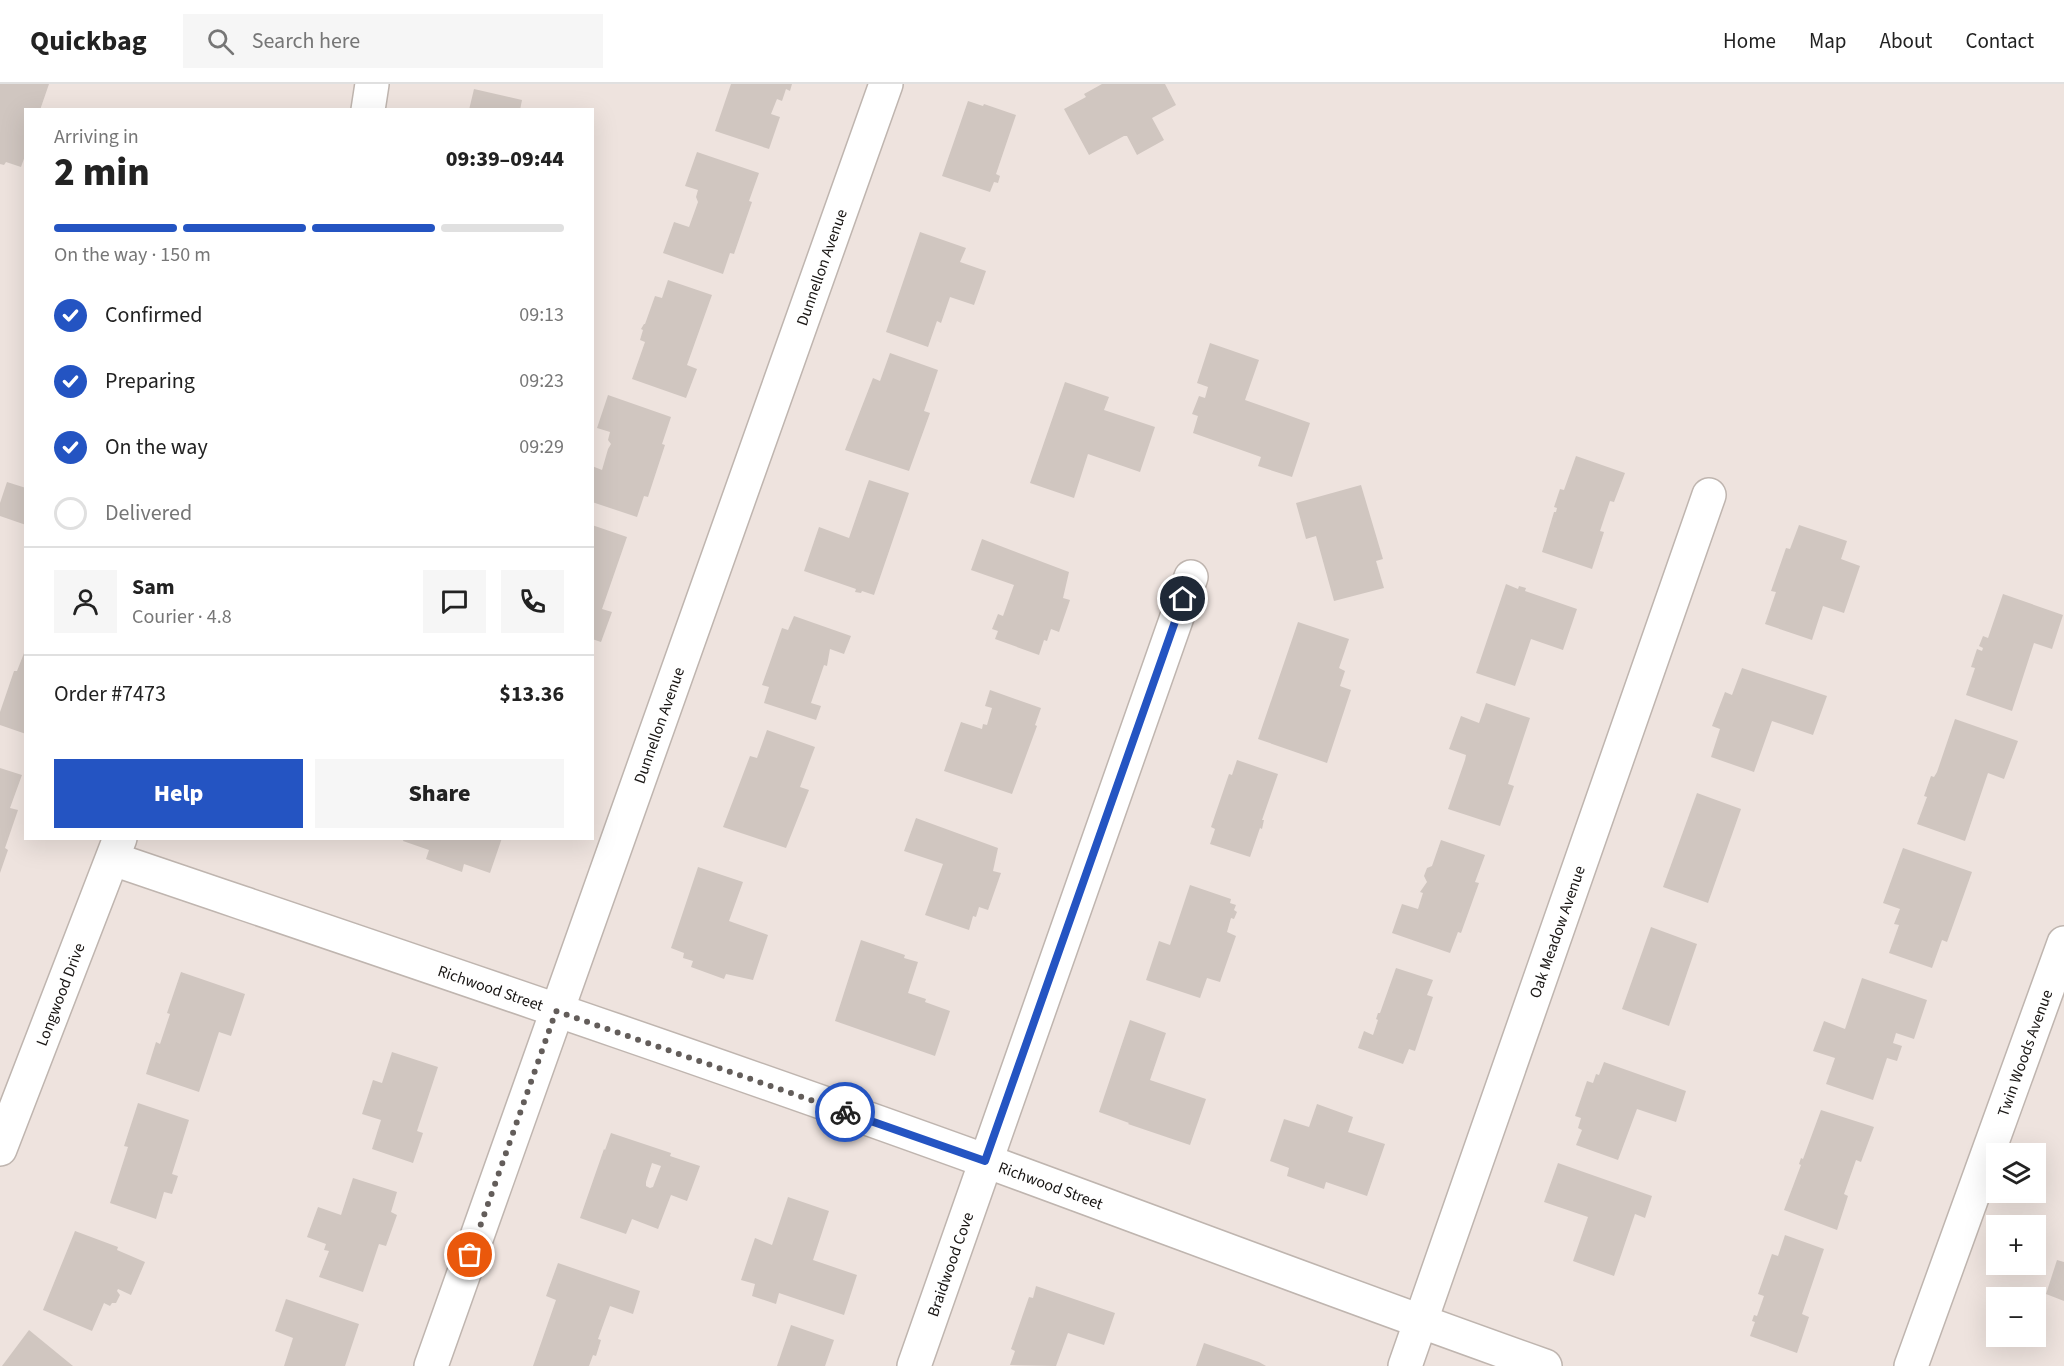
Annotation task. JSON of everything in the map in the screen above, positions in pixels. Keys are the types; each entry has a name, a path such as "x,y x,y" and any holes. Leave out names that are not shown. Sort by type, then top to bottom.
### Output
{"street":[{"path":"368,108 372,84"},
{"name":"Dunnellon Avenue","path":"431,1366 886,84"},
{"name":"Oak Meadow Avenue","path":"1405,1366 1709,495"},
{"name":"Braidwood Cove","path":"914,1366 1191,577"},
{"name":"Richwood Street","path":"116,849 556,1011 985,1161 1545,1366"},
{"name":"Longwood Drive","path":"0,1149 116,849"},
{"name":"Twin Woods Avenue","path":"1911,1366 2064,943"}],"building":[{"path":"0,84 49,84 41,108 24,108 24,159 21,167 6,162 4,165 0,164"},
{"path":"731,84 792,84 790,91 786,89 782,101 777,99 771,114 780,117 769,149 715,131"},
{"path":"1102,84 1165,84 1176,105 1152,118 1164,140 1137,155 1127,136 1124,136 1089,155 1064,109 1086,97 1084,94"},
{"path":"474,89 522,100 520,108 469,108"},
{"path":"968,101 1016,115 996,174 1000,176 998,183 994,182 990,192 942,176"},
{"path":"697,152 759,173 749,201 752,202 734,254 730,253 723,274 663,253 674,222 689,227 698,202 696,197 698,190 685,186"},
{"path":"920,232 966,248 960,262 986,271 974,305 950,297 941,323 937,321 928,347 886,332"},
{"path":"668,280 712,295 687,365 697,369 686,398 632,379 645,342 640,340 643,330 641,329 655,296 662,298"},
{"path":"1210,343 1259,360 1245,400 1310,423 1292,477 1258,466 1261,457 1193,433 1198,416 1192,414 1199,396 1205,398 1208,387 1197,383"},
{"path":"890,353 938,370 924,411 930,413 909,471 845,450 873,378 880,381"},
{"path":"1065,382 1109,397 1104,410 1155,427 1140,472 1088,454 1074,498 1030,483"},
{"path":"608,395 671,417 662,444 665,445 648,497 644,496 637,517 594,503 594,467 602,470 611,444 608,440 610,432 597,428"},
{"path":"1576,456 1625,473 1614,502 1610,501 1600,531 1604,532 1592,569 1542,552 1554,512 1556,512 1557,508 1554,507 1560,489 1564,490"},
{"path":"869,480 909,493 874,595 862,591 861,593 855,592 856,589 804,571 819,527 849,538"},
{"path":"7,482 24,487 24,524 0,516 0,503"},
{"path":"1361,485 1383,559 1376,561 1384,588 1334,601 1316,536 1306,539 1296,503"},
{"path":"1799,525 1847,541 1841,559 1860,566 1844,613 1823,606 1812,640 1765,624 1776,592 1771,591 1786,548 1790,549"},
{"path":"594,526 627,537 602,609 612,612 601,642 594,640"},
{"path":"982,539 1069,572 1063,598 1070,600 1059,632 1051,629 1039,655 995,639 998,631 992,629 998,614 1003,616 1014,585 971,570"},
{"path":"1506,584 1518,589 1519,586 1526,588 1525,591 1577,609 1563,650 1531,639 1515,686 1476,673"},
{"path":"2003,594 2063,615 2052,649 2034,643 2012,711 1966,695 1975,668 1971,667 1977,649 1982,651 1983,648 1979,646 1983,636 1988,638"},
{"path":"794,616 851,636 844,654 830,649 827,666 824,665 811,703 821,706 816,720 764,703 769,687 762,685 782,628 788,630"},
{"path":"1298,622 1349,639 1339,668 1345,671 1340,686 1351,690 1327,763 1258,739"},
{"path":"24,653 24,733 0,725 0,712 14,671 17,671"},
{"path":"1742,668 1827,696 1813,735 1772,721 1754,772 1711,757 1720,729 1712,726 1725,692 1732,695"},
{"path":"990,690 1041,708 1035,725 1037,726 1012,794 944,771 961,722 982,729 983,724 987,725 992,708 985,706"},
{"path":"1486,703 1530,718 1508,784 1514,786 1500,826 1448,809 1466,755 1449,749 1461,716 1479,723"},
{"path":"1955,719 2018,741 2004,779 1988,773 1965,841 1917,824 1927,797 1924,796 1931,776 1934,777 1937,772"},
{"path":"767,730 815,747 800,787 809,790 786,848 723,827 750,756 757,758"},
{"path":"1237,760 1278,774 1262,820 1264,820 1262,829 1260,828 1250,857 1210,844 1215,829 1211,827 1229,774 1232,775"},
{"path":"0,768 22,775 10,808 18,810 5,848 8,850 0,873"},
{"path":"1697,793 1741,809 1708,903 1663,887"},
{"path":"916,818 998,848 993,871 1001,873 988,910 979,907 976,917 973,916 969,930 925,915 943,864 904,851"},
{"path":"501,840 490,873 464,864 462,872 426,859 429,850 403,841"},
{"path":"1441,840 1485,855 1475,882 1479,883 1461,933 1458,932 1450,953 1392,933 1402,904 1418,909 1423,893 1420,892 1427,882 1424,876 1427,868 1432,866"},
{"path":"1903,848 1972,872 1947,942 1942,940 1932,968 1889,953 1899,925 1894,924 1900,909 1883,903"},
{"path":"698,867 743,882 729,921 768,935 753,980 726,974 724,979 691,967 693,961 683,958 684,953 671,948"},
{"path":"1190,885 1231,899 1230,903 1236,905 1234,910 1237,912 1234,919 1231,918 1227,932 1236,936 1220,982 1207,978 1200,998 1146,980 1159,941 1170,945"},
{"path":"1651,927 1697,944 1669,1026 1622,1009"},
{"path":"861,940 905,955 904,958 918,962 908,993 950,1011 935,1056 835,1021"},
{"path":"1396,968 1433,980 1427,995 1433,997 1415,1051 1409,1049 1403,1064 1358,1048 1364,1031 1373,1035 1378,1013 1380,1013"},
{"path":"181,972 245,994 231,1036 219,1032 199,1092 146,1074 156,1042 160,1044 170,1014 167,1013"},
{"path":"1862,978 1927,1000 1914,1039 1896,1033 1893,1043 1902,1046 1897,1061 1887,1058 1873,1100 1826,1084 1835,1058 1813,1051 1824,1021 1845,1029"},
{"path":"1130,1020 1166,1033 1150,1080 1206,1099 1190,1145 1099,1112"},
{"path":"392,1052 438,1067 417,1131 423,1133 413,1163 372,1149 381,1120 362,1114 373,1080 382,1083"},
{"path":"1604,1062 1686,1091 1676,1122 1637,1109 1618,1160 1576,1145 1582,1130 1578,1128 1581,1118 1575,1116 1587,1081 1593,1083"},
{"path":"138,1103 189,1120 172,1174 178,1176 172,1194 164,1192 156,1219 110,1203 128,1147 124,1146"},
{"path":"1317,1104 1353,1117 1348,1132 1385,1144 1367,1196 1326,1182 1324,1189 1287,1176 1289,1168 1270,1161 1284,1119 1309,1127"},
{"path":"1821,1110 1874,1127 1861,1162 1856,1160 1844,1194 1848,1196 1837,1230 1784,1210 1801,1165 1799,1164 1801,1158 1803,1159"},
{"path":"611,1133 671,1153 670,1156 700,1166 687,1201 671,1195 658,1229 632,1219 626,1234 580,1218","holes":["652,1163 661,1166 653,1187 646,1186"]},
{"path":"1558,1163 1652,1196 1645,1218 1635,1214 1614,1276 1573,1261 1588,1217 1544,1202"},
{"path":"353,1178 397,1192 391,1212 397,1215 386,1246 379,1244 363,1292 319,1277 329,1251 324,1250 326,1244 307,1237 318,1207 341,1215"},
{"path":"788,1197 829,1211 813,1260 857,1275 844,1315 779,1293 776,1304 752,1296 755,1284 741,1280 755,1238 772,1245"},
{"path":"75,1231 118,1247 117,1250 145,1262 131,1295 118,1289 120,1295 116,1303 110,1306 104,1303 92,1331 43,1310"},
{"path":"1785,1235 1824,1249 1802,1314 1809,1317 1797,1353 1750,1336 1755,1322 1752,1321 1754,1315 1757,1316 1764,1296 1758,1294 1772,1254 1778,1256"},
{"path":"2057,1260 2064,1262 2064,1301 2046,1294"},
{"path":"558,1263 640,1291 633,1314 610,1306 598,1339 601,1340 596,1356 593,1355 589,1366 533,1366 556,1300 546,1296"},
{"path":"1036,1286 1115,1313 1104,1345 1068,1333 1056,1366 1010,1365 1015,1351 1011,1349 1029,1297 1033,1298"},
{"path":"286,1299 359,1324 345,1366 284,1366 293,1338 275,1331"},
{"path":"791,1325 834,1340 825,1366 777,1366"},
{"path":"29,1330 73,1366 2,1366"},
{"path":"1204,1343 1259,1362 1266,1366 1196,1366"}],"way so far":[{"path":"470,1255 556,1011 845,1112"}],"route":[{"path":"845,1112 985,1161 1183,599"}]}
